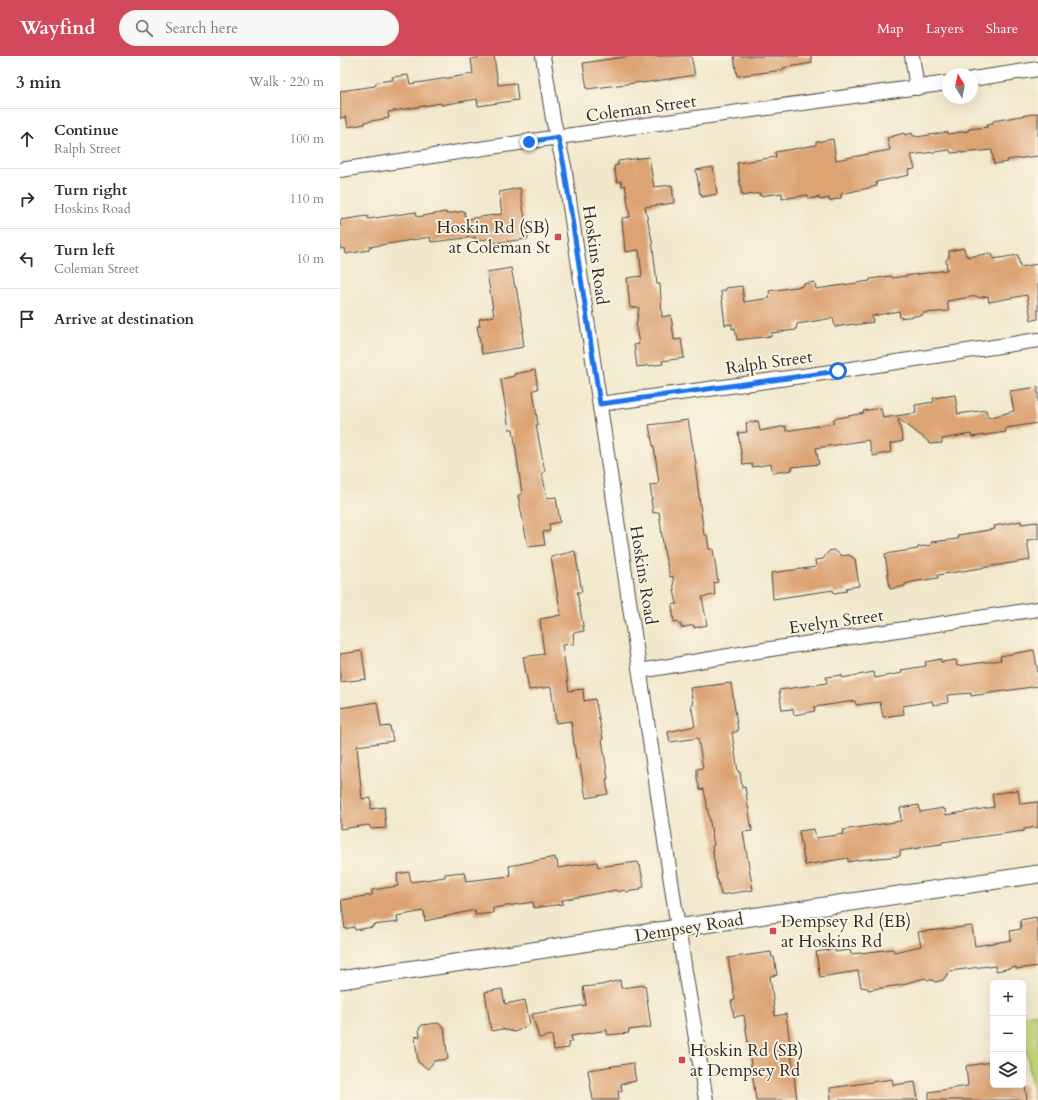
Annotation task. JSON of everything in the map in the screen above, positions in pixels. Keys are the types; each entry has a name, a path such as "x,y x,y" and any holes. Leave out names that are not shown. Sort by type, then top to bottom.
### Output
{"street":[{"name":"Hoskins Road","path":"543,56 553,119 564,166 678,928 706,1100"},
{"path":"912,56 917,88"},
{"path":"978,78 1038,69"},
{"name":"Coleman Street","path":"340,170 558,137 942,84"},
{"name":"Ralph Street","path":"600,404 838,371 1038,340"},
{"name":"Evelyn Street","path":"640,670 1038,609"},
{"name":"Dempsey Road","path":"340,980 454,964 678,928 1038,874"}],"green space":[{"path":"1038,1013 1038,1100 1034,1100 1026,1047 1026,1015"}],"building":[{"path":"494,56 498,85 516,83 518,100 478,106 477,99 441,105 441,103 388,112 389,118 365,122 365,124 348,127 346,117 340,118 340,91 375,86 377,82 393,80 392,77 408,75 410,84 473,74 471,59"},
{"path":"631,56 691,56 695,75 587,89 583,63"},
{"path":"734,56 811,56 812,63 783,68 783,70 737,76"},
{"path":"1038,113 1038,156 1007,160 1008,162 994,164 992,150 951,153 950,150 911,155 915,169 908,170 909,175 876,182 877,186 841,194 841,198 829,201 829,198 819,200 819,197 809,199 808,195 782,199 782,193 760,196 760,193 742,196 737,163 776,157 775,152 816,145 816,142 833,139 836,160 890,150 887,138 904,133 905,135 912,133 913,136 917,137 948,132 948,134 968,131 969,129 988,127 987,124 993,123 993,121"},
{"path":"649,157 654,187 672,185 674,203 645,207 652,240 657,284 660,284 662,317 671,315 674,340 681,339 684,358 662,361 663,364 637,367 634,345 639,344 636,327 639,307 630,308 627,278 642,276 639,250 625,252 622,218 630,217 625,185 622,186 621,181 617,182 614,166 618,165 618,161"},
{"path":"713,167 717,194 702,197 701,193 700,194 696,170"},
{"path":"520,188 528,239 494,243 493,238 475,241 475,237 431,242 430,237 369,247 369,250 346,254 345,248 340,249 340,220 368,216 368,219 416,212 417,217 446,212 446,214 464,211 466,219 502,214 499,192"},
{"path":"964,248 966,256 968,255 968,257 992,253 993,259 1018,255 1020,267 1038,264 1038,319 1031,320 1027,295 989,302 988,296 978,298 977,296 947,301 949,311 923,313 923,315 900,318 899,311 872,316 873,322 855,325 835,327 833,318 797,324 796,330 771,333 772,336 737,340 735,328 732,329 732,324 725,325 721,291 726,290 726,288 742,286 744,302 770,298 769,291 803,286 803,284 815,282 816,289 870,281 870,279 891,276 892,278 947,270 946,260 949,257 949,251"},
{"path":"511,268 524,332 522,332 524,347 482,354 477,326 480,326 479,319 494,316 487,272"},
{"path":"535,370 538,389 533,390 538,425 536,425 545,472 542,473 547,498 556,497 560,522 549,524 550,531 543,532 545,545 528,547 518,495 522,494 513,429 509,429 501,379 514,376 514,374"},
{"path":"1038,387 1038,423 1006,428 1006,432 972,437 971,434 942,439 942,443 929,444 928,441 898,418 903,441 890,444 891,452 873,456 868,440 816,448 819,464 792,467 792,470 773,473 771,464 752,467 752,464 743,465 738,433 747,432 746,423 758,421 760,431 786,426 786,431 834,423 833,419 881,408 883,418 916,413 915,405 934,402 933,398 955,395 958,414 986,410 988,418 1014,411 1010,391"},
{"path":"688,420 696,464 704,535 707,535 709,549 713,549 718,582 714,583 715,595 702,597 707,625 694,628 694,625 681,628 681,624 679,625 678,621 674,622 672,605 677,604 673,576 670,577 664,551 659,512 653,513 650,485 659,484 654,446 649,425"},
{"path":"1021,521 1021,524 1038,522 1038,539 1027,540 1030,560 938,575 938,578 912,582 905,584 905,586 890,589 885,554 918,549 918,547 932,545 931,542 958,539 958,535 995,529 994,526"},
{"path":"834,550 842,556 849,555 855,559 859,586 846,588 847,591 834,593 833,590 773,599 771,573 816,567 815,560 823,559 829,551"},
{"path":"575,551 582,592 577,592 584,631 573,633 574,644 562,645 569,691 583,689 584,701 595,699 603,739 608,779 606,779 608,794 586,798 579,759 576,759 571,721 556,723 551,687 529,690 523,657 544,654 540,619 561,615 551,557"},
{"path":"1034,650 1038,674 1038,686 971,696 971,693 947,695 948,703 933,705 932,701 903,706 904,714 883,717 880,702 856,705 855,701 814,707 815,711 794,715 793,709 782,710 779,690 827,683 826,677 842,675 842,678 874,672 875,678 902,673 901,670 926,666 925,662 941,659 941,662 956,660 957,666 1001,660 1000,656"},
{"path":"362,651 366,679 340,682 340,654"},
{"path":"731,683 738,731 732,733 738,772 740,772 742,788 745,787 752,831 743,832 753,890 721,895 717,880 712,846 714,845 704,789 700,790 697,778 697,769 703,768 698,738 670,742 668,732 695,726 691,705 693,704 690,688"},
{"path":"377,702 381,727 390,726 393,741 357,746 362,799 371,798 371,809 384,807 386,828 371,829 369,825 340,829 340,811 342,811 340,790 340,708"},
{"path":"1018,790 1020,804 1038,802 1038,827 1024,829 1024,831 942,842 942,844 900,851 900,856 848,862 848,858 805,865 799,831 814,829 816,838 844,834 843,830 901,821 900,808 919,805 920,812 943,808 943,810 945,809 946,815 994,807 992,794"},
{"path":"555,857 558,868 597,862 598,867 638,862 639,866 640,865 644,887 640,888 640,890 626,892 625,890 617,892 616,890 562,900 563,904 534,908 533,902 493,908 493,913 475,915 475,910 425,921 424,911 397,916 398,922 373,925 373,927 355,930 354,927 345,929 341,900 372,895 372,890 398,886 397,874 409,872 411,882 445,877 445,874 464,872 466,881 510,876 509,866"},
{"path":"1036,917 1038,927 1038,966 1016,969 1016,967 996,971 995,966 988,966 950,971 943,980 935,982 925,978 906,983 907,984 868,990 868,988 861,987 858,971 820,977 816,952 835,949 835,952 850,950 851,954 893,949 894,952 921,946 918,932 972,926 975,946 1011,940 1010,931 1021,929 1020,920"},
{"path":"771,952 772,957 774,957 777,975 770,976 775,1016 786,1014 797,1100 756,1100 744,1015 734,1017 731,1001 735,1000 728,958"},
{"path":"620,980 621,988 645,985 651,1027 628,1030 629,1033 607,1035 607,1030 571,1036 572,1042 568,1043 569,1048 554,1050 552,1035 539,1038 532,1014 586,1005 583,987 601,985"},
{"path":"502,989 505,1004 525,1000 530,1024 515,1032 502,1029 491,1031 485,992"},
{"path":"438,1023 444,1027 448,1059 434,1061 428,1069 418,1062 415,1037 420,1036 419,1029 422,1025"},
{"path":"990,1062 990,1088 1025,1088 1027,1100 929,1100 929,1092 968,1086 966,1066"},
{"path":"633,1063 636,1081 621,1084 622,1091 618,1091 619,1100 593,1100 588,1070"},
{"path":"892,1079 893,1085 915,1082 918,1100 831,1100 830,1088"}],"place":[{"name":"Hoskin Rd (SB) at Coleman St","path":"558,237"},
{"name":"Dempsey Rd (EB) at Hoskins Rd","path":"773,931"},
{"name":"Hoskin Rd (SB) at Dempsey Rd","path":"682,1060"}],"route":[{"path":"529,142 558,137 564,166 600,404 838,371"}]}
